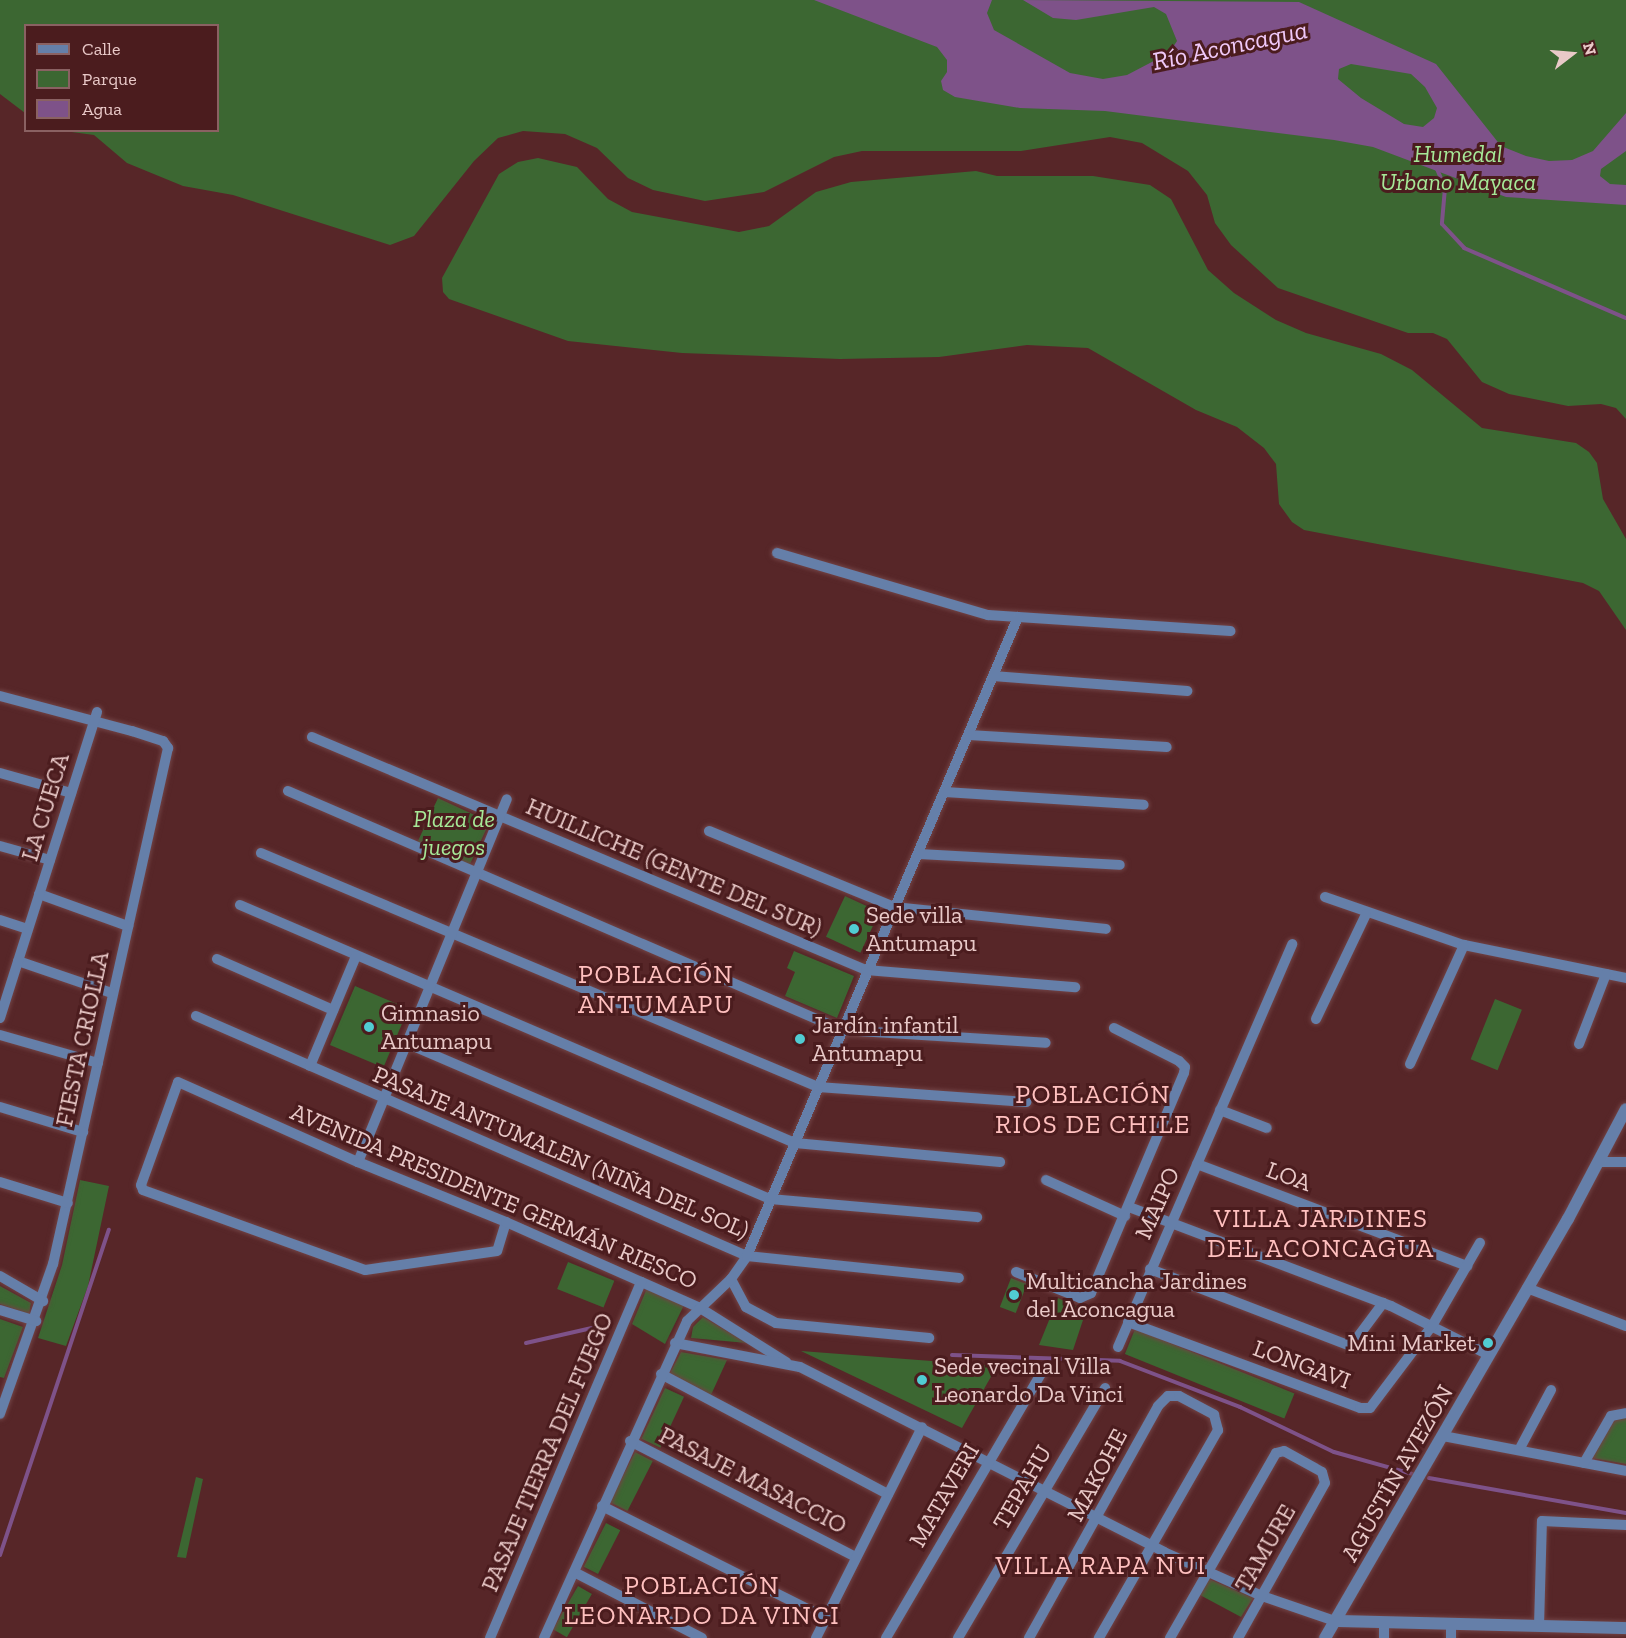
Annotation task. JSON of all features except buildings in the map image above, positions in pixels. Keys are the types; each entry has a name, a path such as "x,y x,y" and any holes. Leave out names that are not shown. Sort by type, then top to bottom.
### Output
{"street":[{"path":"777,553 988,615 1230,630"},
{"path":"544,1638 675,1343 687,1321 731,1279 747,1256 866,970 919,854 1018,617"},
{"path":"993,676 1187,691"},
{"path":"0,696 93,724"},
{"name":"LA CUECA","path":"0,1018 3,998 18,961 97,712"},
{"name":"FIESTA CRIOLLA","path":"0,1414 5,1386 36,1321 43,1300 68,1203 168,744 93,724"},
{"path":"969,735 1167,747"},
{"name":"HUILLICHE (GENTE DEL SUR)","path":"312,737 866,970 1076,987"},
{"path":"0,773 71,793"},
{"path":"288,791 842,1030 1046,1043"},
{"path":"945,792 1144,805"},
{"path":"358,1162 428,988 455,931 507,799"},
{"path":"709,831 894,907 1106,929"},
{"path":"0,846 50,860"},
{"path":"261,853 455,931 818,1087 1026,1102"},
{"path":"919,854 1120,865"},
{"path":"39,894 128,926"},
{"path":"1325,897 1365,914 1464,945 1626,978"},
{"path":"240,905 428,988 795,1143 1000,1162"},
{"path":"1316,1019 1365,914"},
{"path":"0,920 28,928"},
{"name":"MAIPO","path":"1118,1347 1292,944"},
{"path":"1410,1064 1464,945"},
{"path":"309,1066 356,956"},
{"path":"218,959 333,1011"},
{"path":"18,961 112,993"},
{"path":"1579,1044 1606,974"},
{"name":"PASAJE ANTUMALEN (NIÑA DEL SOL)","path":"196,1016 747,1256 959,1278"},
{"path":"1016,1272 1087,1298 1127,1211 1185,1067 1114,1028"},
{"path":"0,1035 98,1063"},
{"path":"406,1043 770,1199 977,1217"},
{"name":"AVENIDA PRESIDENTE GERMÁN RIESCO","path":"506,1222 497,1251 365,1270 143,1190 141,1185 178,1082 358,1162 506,1222 700,1308 786,1362 987,1460 1097,1520 1262,1596 1335,1621 1626,1628"},
{"path":"0,1107 83,1132"},
{"name":"AGUSTÍN AVEZÓN","path":"1325,1638 1601,1162 1626,1109"},
{"path":"1220,1110 1267,1128"},
{"path":"1601,1162 1626,1162"},
{"name":"LOA","path":"1197,1164 1467,1266"},
{"path":"1046,1180 1383,1303 1489,1355"},
{"path":"0,1182 68,1203"},
{"path":"1432,1326 1480,1242"},
{"path":"1150,1269 1352,1346 1383,1303"},
{"path":"0,1276 43,1300"},
{"path":"731,1279 746,1308 776,1323 929,1338"},
{"name":"PASAJE TIERRA DEL FUEGO","path":"490,1638 641,1282"},
{"path":"1527,1288 1626,1326"},
{"path":"0,1310 36,1321"},
{"name":"LONGAVI","path":"1128,1322 1360,1408 1370,1408 1432,1326"},
{"name":"AVENIDA PRESIDENTE GERMÁN RIESCO","path":"675,1343 786,1362"},
{"path":"661,1374 888,1494"},
{"name":"MATAVERI","path":"886,1638 987,1460 1041,1374"},
{"name":"TEPAHU","path":"958,1638 1104,1388"},
{"path":"1519,1450 1551,1390"},
{"name":"MAKOHE","path":"1029,1638 1097,1520 1158,1406 1168,1396 1179,1396 1205,1410 1218,1424 1153,1546"},
{"path":"1584,1463 1611,1416 1626,1413"},
{"path":"816,1638 922,1427"},
{"path":"1443,1436 1626,1471"},
{"name":"PASAJE MASACCIO","path":"630,1441 856,1557"},
{"name":"TAMURE","path":"1209,1572 1276,1453 1287,1452 1326,1478 1238,1638"},
{"path":"602,1506 826,1618"},
{"path":"1539,1626 1542,1521 1626,1525"},
{"path":"1099,1638 1153,1546"},
{"path":"574,1572 702,1638"},
{"path":"1170,1638 1209,1572"},
{"path":"1384,1622 1384,1638"},
{"path":"1450,1638 1451,1624"}],"green space":[{"name":"Humedal Urbano Mayaca","path":"0,0 1626,0 1626,419 1616,408 1601,404 1568,406 1509,394 1482,382 1447,339 1433,333 1408,333 1278,288 1231,245 1215,223 1207,195 1188,171 1142,143 1110,137 1021,151 862,151 834,157 764,192 705,201 653,190 628,178 597,148 565,134 523,131 498,138 474,161 414,236 390,245 233,195 183,186 127,163 94,135 72,132 219,132 219,24 24,24 24,112 0,94"},
{"path":"538,158 577,167 608,199 632,212 739,232 769,226 816,192 851,182 976,171 997,176 1093,176 1150,185 1171,199 1208,270 1234,293 1276,320 1306,333 1381,354 1412,370 1482,428 1576,443 1589,452 1597,463 1603,499 1626,539 1626,630 1599,591 1583,583 1304,530 1292,522 1279,504 1276,464 1264,448 1237,427 1196,410 1088,348 1027,345 939,357 840,359 682,353 568,341 449,299 443,292 442,278 499,174 518,162"},
{"name":"Plaza de juegos","path":"438,798 490,822 468,868 416,844"},
{"path":"845,896 879,912 860,953 826,937"},
{"path":"794,951 854,976 837,1018 785,996 795,972 787,968"},
{"name":"Gimnasio Antumapu","path":"355,986 408,1009 383,1068 330,1045"},
{"path":"1495,999 1522,1010 1498,1070 1471,1059"},
{"path":"80,1180 109,1186 88,1286 66,1346 38,1338 62,1265"},
{"path":"568,1262 614,1281 603,1308 557,1289"},
{"name":"Multicancha Jardines del Aconcagua","path":"1011,1278 1027,1284 1016,1313 1000,1307"},
{"path":"0,1286 31,1303 29,1314 0,1304"},
{"path":"647,1288 686,1301 665,1344 632,1324"},
{"path":"1058,1298 1086,1311 1073,1350 1039,1345"},
{"path":"703,1317 747,1343 691,1338 693,1327"},
{"path":"0,1319 23,1327 4,1378 0,1377"},
{"path":"1135,1329 1294,1393 1284,1418 1125,1354"},
{"path":"801,1351 997,1366 962,1428"},
{"path":"681,1352 727,1360 710,1397 669,1375"},
{"path":"665,1388 684,1397 660,1448 641,1439"},
{"path":"1616,1416 1626,1418 1626,1464 1592,1458"},
{"path":"635,1452 653,1461 627,1511 610,1502"},
{"path":"196,1477 203,1479 186,1558 177,1557"},
{"path":"606,1523 620,1530 598,1574 584,1567"},
{"path":"1209,1579 1253,1598 1241,1617 1200,1595"},
{"path":"578,1586 592,1594 567,1637 553,1629"}],"water":[{"name":"Río Aconcagua","path":"814,0 992,0 987,13 994,30 1070,73 1103,79 1127,75 1169,53 1177,41 1166,14 1154,7 1076,20 1053,18 1023,0 1299,2 1436,64 1501,146 1526,156 1549,161 1572,160 1593,151 1626,113 1626,151 1601,169 1600,176 1610,184 1626,185 1626,205 1506,197 1373,147 1334,140 1105,111 1020,108 955,97 943,90 941,81 947,72 947,60 937,47","holes":["1351,64 1411,74 1425,87 1437,108 1434,118 1423,127 1404,124 1361,98 1338,79 1339,69"]}],"waterway":[{"path":"1437,169 1445,188 1442,224 1464,248 1626,318"},
{"path":"0,1555 109,1230"},
{"path":"526,1343 596,1327"},
{"path":"952,1355 1120,1361 1240,1407 1334,1452 1413,1474"},
{"path":"1429,1478 1626,1513"}],"place":[{"name":"Sede villa Antumapu","path":"854,929"},
{"name":"Gimnasio Antumapu","path":"369,1027"},
{"name":"Jardín infantil Antumapu","path":"800,1039"},
{"name":"Multicancha Jardines del Aconcagua","path":"1014,1295"},
{"name":"Mini Market","path":"1488,1343"},
{"name":"Sede vecinal Villa Leonardo Da Vinci","path":"922,1380"}],"district":[{"name":"POBLACIÓN ANTUMAPU","path":"656,990"},
{"name":"POBLACIÓN RIOS DE CHILE","path":"1093,1110"},
{"name":"VILLA JARDINES DEL ACONCAGUA","path":"1321,1234"},
{"name":"VILLA RAPA NUI","path":"1101,1566"},
{"name":"POBLACIÓN LEONARDO DA VINCI","path":"702,1600"}]}
